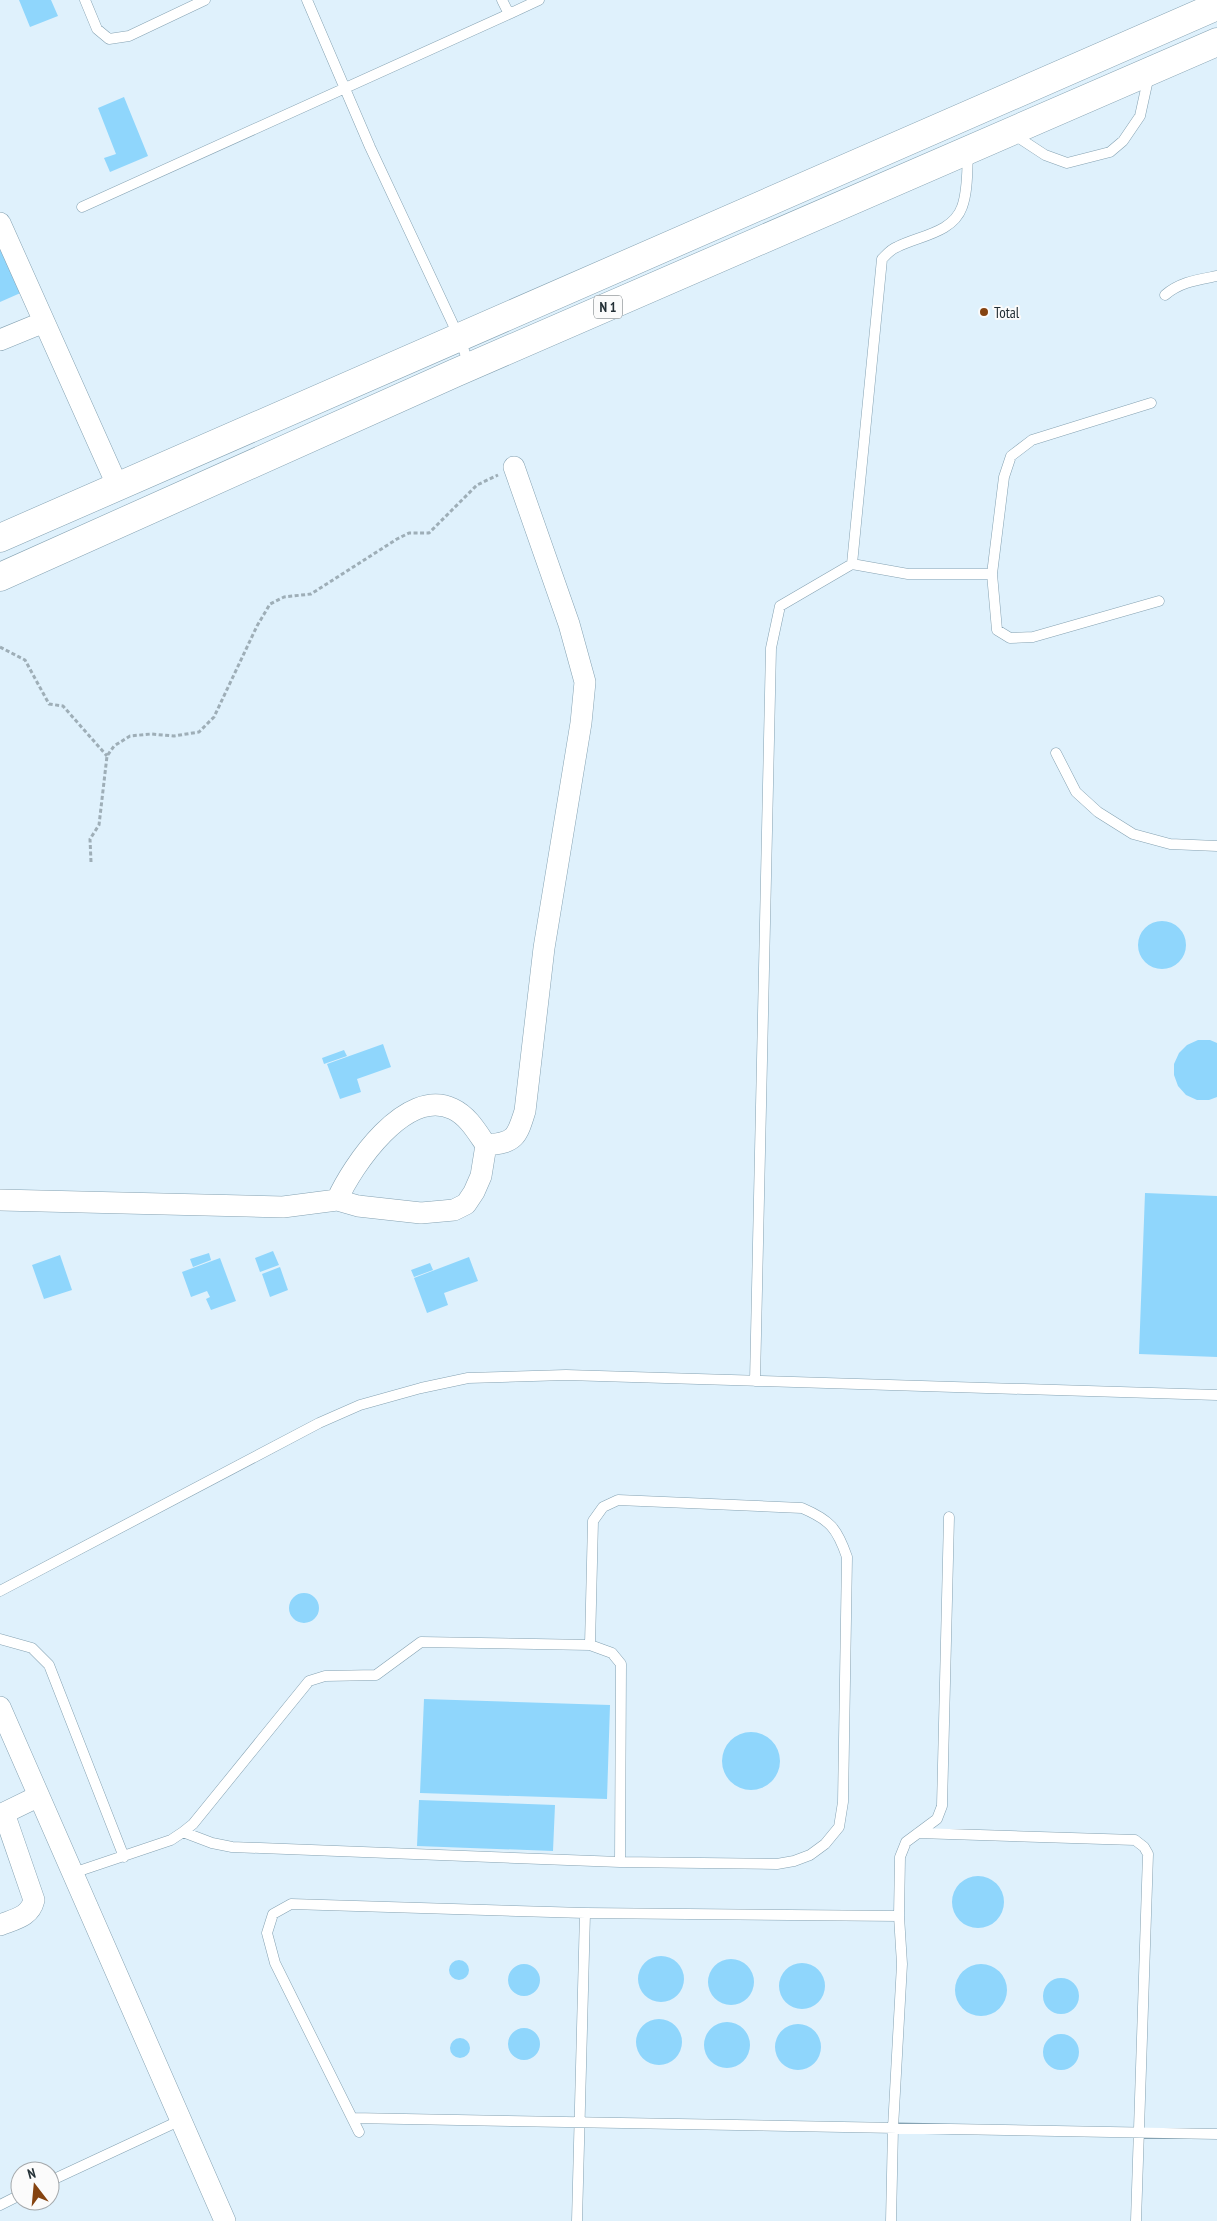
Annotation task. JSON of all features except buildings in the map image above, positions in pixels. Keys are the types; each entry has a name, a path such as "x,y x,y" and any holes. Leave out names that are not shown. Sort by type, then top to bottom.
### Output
{"highway":[{"name":"N 1","path":"0,538 1217,6"},
{"name":"N 1","path":"0,577 470,367 1217,42"}],"street":[{"path":"0,223 118,488"},
{"path":"0,340 44,322"},
{"path":"486,1145 505,1143 514,1139 525,1111 544,948 581,723 585,682 569,624 514,467"},
{"path":"0,1200 283,1207 337,1200 358,1206 420,1213 454,1210 466,1204 482,1176 486,1145 466,1118 452,1108 438,1105 419,1108 403,1116 365,1151 346,1180 337,1200"},
{"path":"0,1706 226,2221"},
{"path":"0,1925 26,1915 32,1910 34,1900 2,1814 39,1796"}],"lane":[{"path":"85,0 97,29 109,39 129,36 205,0"},
{"path":"307,0 370,147 459,337 470,367"},
{"path":"502,0 509,14"},
{"path":"82,207 540,0"},
{"path":"1010,132 1045,155 1067,164 1110,152 1123,142 1140,116 1150,71"},
{"path":"852,564 882,259 896,247 932,233 952,222 962,209 968,151"},
{"path":"1165,295 1174,287 1184,283 1217,276"},
{"path":"1151,403 1032,440 1011,456 1004,477 992,574 997,630 1010,638 1033,637 1159,601"},
{"path":"754,1381 770,648 780,606 852,564 908,574 992,574"},
{"path":"1056,753 1076,792 1098,812 1133,834 1170,844 1217,846"},
{"path":"0,1591 137,1520 286,1439 360,1405 421,1388 468,1378 566,1375 1217,1395"},
{"path":"183,1832 212,1843 232,1847 620,1862 757,1864 794,1861 810,1855 825,1844 839,1827 843,1802 848,1558 834,1528 822,1517 802,1508 618,1500 603,1507 593,1521 590,1645"},
{"path":"891,2221 892,2128 902,1964 899,1916 900,1857 906,1842 917,1832 938,1819 942,1806 949,1517"},
{"path":"0,1639 32,1648 49,1665 124,1857"},
{"path":"73,1873 171,1840 193,1824 309,1681 325,1676 376,1675 421,1642 590,1645 612,1653 620,1664 620,1862"},
{"path":"917,1832 1135,1840 1144,1847 1148,1854 1136,2221"},
{"path":"359,2132 276,1963 267,1932 273,1914 291,1904 585,1913 899,1916"},
{"path":"577,2221 585,1913"},
{"path":"352,2118 1217,2134"},
{"path":"60,2176 181,2120"}],"path":[{"path":"91,862 90,839 99,825 107,756 114,746 130,736 151,734 174,736 199,732 214,717 257,626 270,604 284,597 311,594 409,533 430,533 477,485 514,467"},
{"path":"0,647 25,660 49,704 63,706 107,756"}],"place":[{"name":"Total","path":"984,312"}]}
